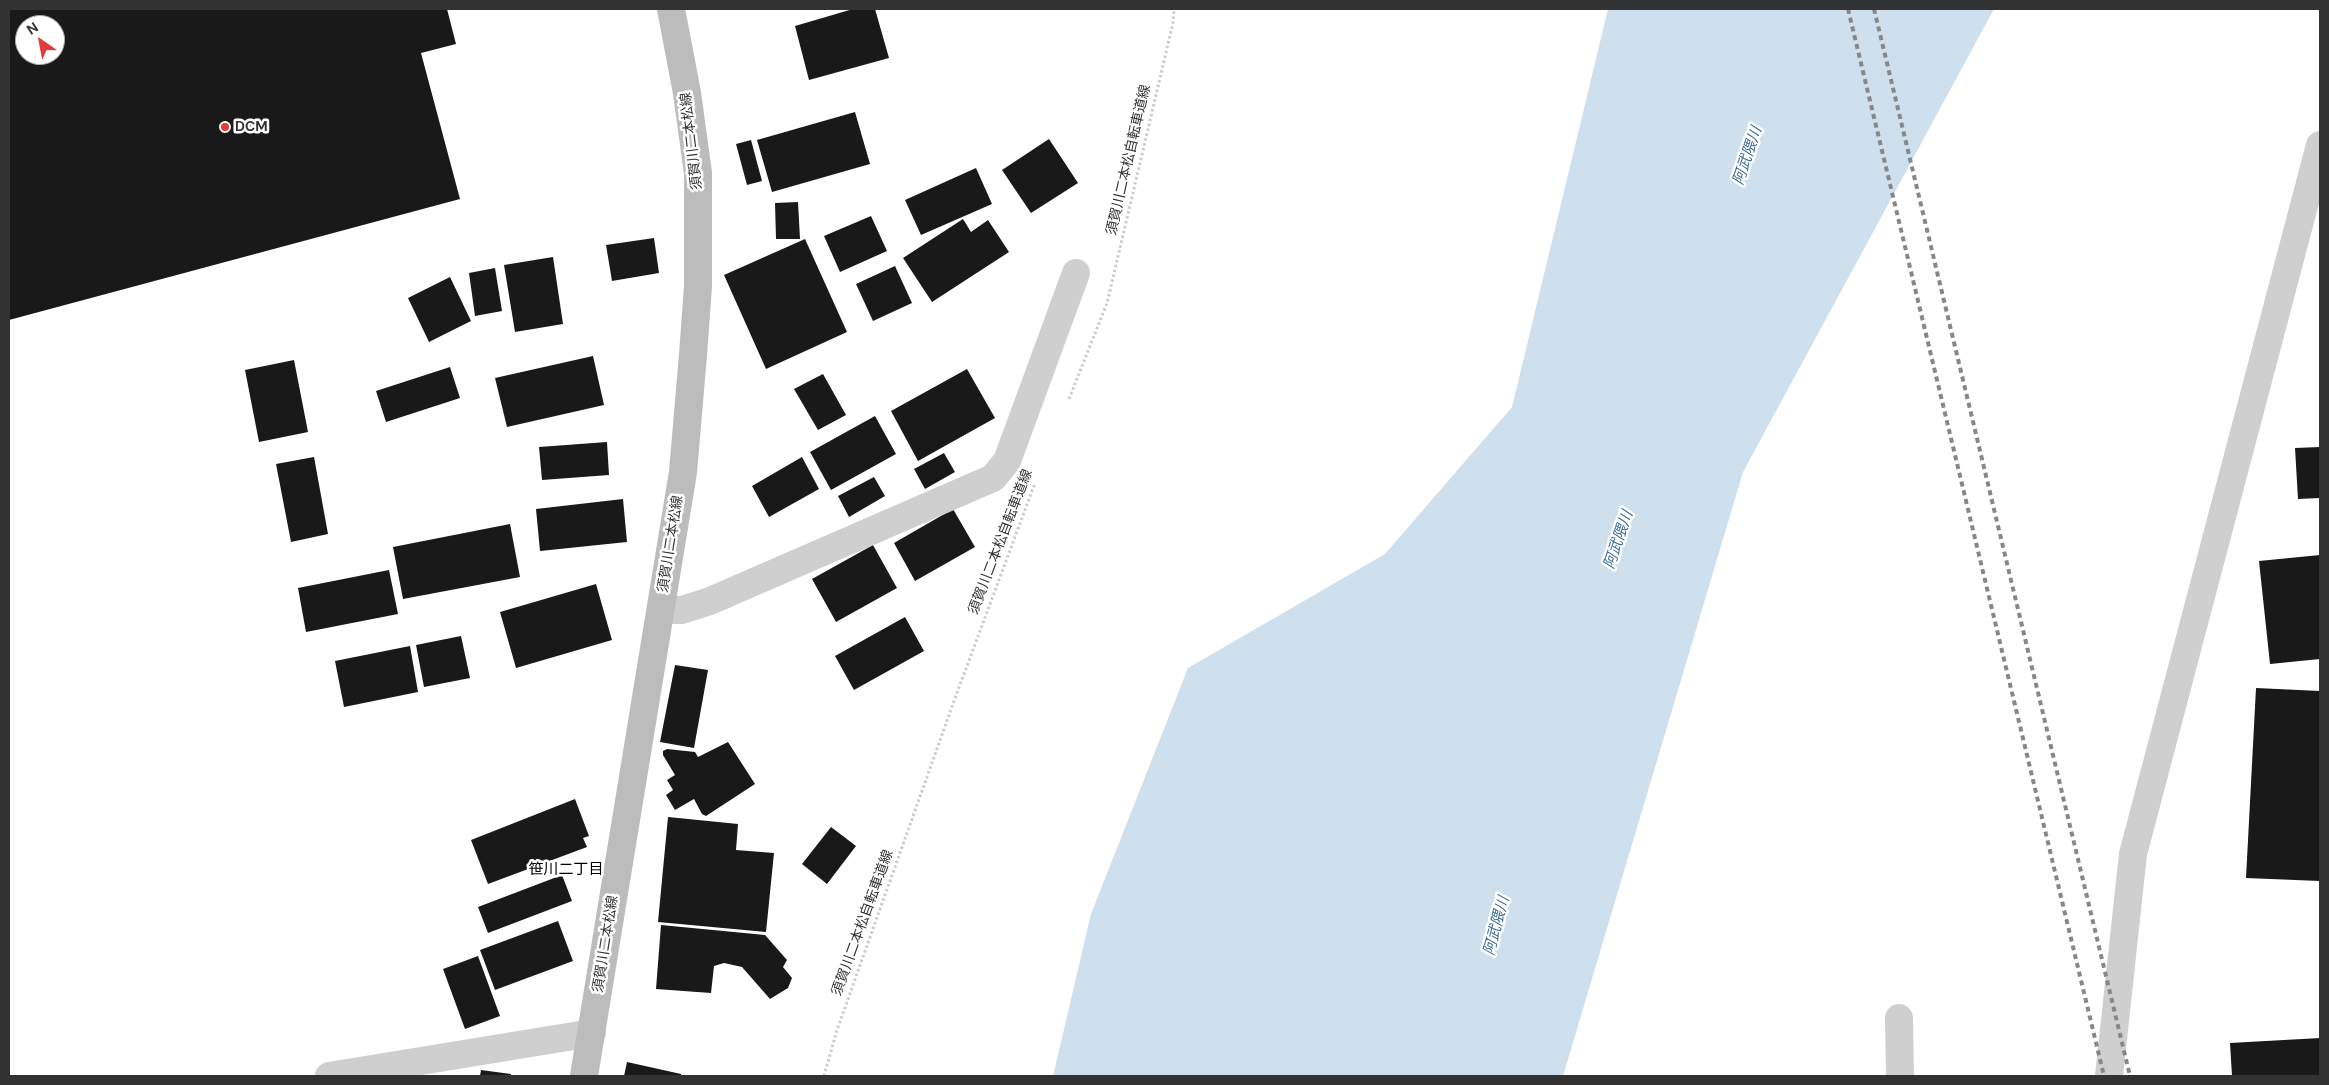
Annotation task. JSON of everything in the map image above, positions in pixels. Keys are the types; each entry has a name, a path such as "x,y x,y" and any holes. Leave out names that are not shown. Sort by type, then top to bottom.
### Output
{"main road":[{"name":"須賀川二本松線","path":"584,1076 683,472 698,286 698,173 671,9"}],"street":[{"path":"2109,1076 2133,854 2320,145"},
{"path":"661,610 682,610 710,601 993,478 1007,461 1076,273"},
{"path":"1899,1018 1900,1076"},
{"path":"328,1076 592,1033"}],"path":[{"name":"須賀川二本松自転車道線","path":"1066,404 1107,303 1173,23 1174,9"},
{"name":"須賀川二本松自転車道線","path":"824,1076 840,1021 950,710 1037,477"}],"water":[{"name":"阿武隈川","path":"1608,9 1994,9 1743,472 1563,1076 1053,1076 1091,914 1188,668 1385,554 1512,407"}],"building":[{"name":"DCM","path":"9,9 447,9 456,44 421,53 460,199 9,320"},
{"path":"853,9 875,9 889,58 809,80 795,26"},
{"path":"855,112 870,164 772,192 757,140"},
{"path":"1049,139 1078,183 1031,213 1002,170"},
{"path":"751,140 762,181 747,185 736,144"},
{"path":"976,168 992,204 921,235 905,200"},
{"path":"798,202 800,239 776,239 775,203"},
{"path":"871,216 887,251 840,272 824,236"},
{"path":"963,219 971,232 988,220 1009,252 932,302 903,258"},
{"path":"654,238 659,273 612,281 606,245"},
{"path":"805,239 847,332 766,369 724,275"},
{"path":"553,257 563,324 515,332 504,265"},
{"path":"895,266 912,303 873,321 856,284"},
{"path":"495,268 502,311 475,316 469,273"},
{"path":"450,277 471,321 429,342 408,298"},
{"path":"593,356 604,405 507,427 495,378"},
{"path":"294,360 308,432 259,442 245,370"},
{"path":"450,367 460,398 386,422 376,391"},
{"path":"967,369 995,418 918,461 891,411"},
{"path":"823,374 846,415 818,430 794,389"},
{"path":"875,416 896,454 831,490 810,452"},
{"path":"607,442 609,475 542,480 539,447"},
{"path":"2320,447 2320,498 2298,499 2295,448"},
{"path":"944,453 955,472 925,489 914,469"},
{"path":"314,457 328,534 291,542 276,464"},
{"path":"802,457 819,489 769,517 752,486"},
{"path":"874,477 885,496 849,517 838,496"},
{"path":"623,499 627,542 540,551 536,509"},
{"path":"953,509 975,547 915,581 894,543"},
{"path":"510,524 520,577 403,599 393,547"},
{"path":"873,545 897,588 836,622 812,579"},
{"path":"2320,555 2320,659 2270,664 2259,561"},
{"path":"389,570 398,614 306,632 298,588"},
{"path":"596,584 612,640 516,668 500,612"},
{"path":"905,617 924,651 854,690 835,656"},
{"path":"461,636 470,678 424,687 416,645"},
{"path":"410,646 418,692 344,707 335,661"},
{"path":"675,665 708,670 694,748 660,742"},
{"path":"2256,688 2320,691 2320,881 2246,878"},
{"path":"728,742 755,784 706,816 702,814 694,799 675,810 666,795 673,790 667,780 675,775 663,755 663,751 667,749 695,752 698,757"},
{"path":"575,799 589,836 583,838 587,847 488,884 471,840"},
{"path":"668,817 738,824 736,850 774,853 766,932 658,922"},
{"path":"831,827 856,846 827,884 802,864"},
{"path":"562,875 572,901 488,933 478,907"},
{"path":"558,921 573,961 495,990 480,950"},
{"path":"661,925 765,935 787,960 783,967 792,978 788,988 770,999 742,967 724,963 714,966 711,993 656,989"},
{"path":"478,956 500,1016 465,1029 443,969"},
{"path":"2320,1038 2320,1076 2232,1076 2230,1043"},
{"path":"627,1062 681,1074 681,1076 624,1076"},
{"path":"481,1070 511,1074 511,1076 480,1076"}],"railway":[{"path":"1848,9 2104,1076"},
{"path":"1874,9 2130,1076"}],"place":[{"name":"DCM","path":"225,127"}],"district":[{"name":"笹川二丁目","path":"566,870"}]}
